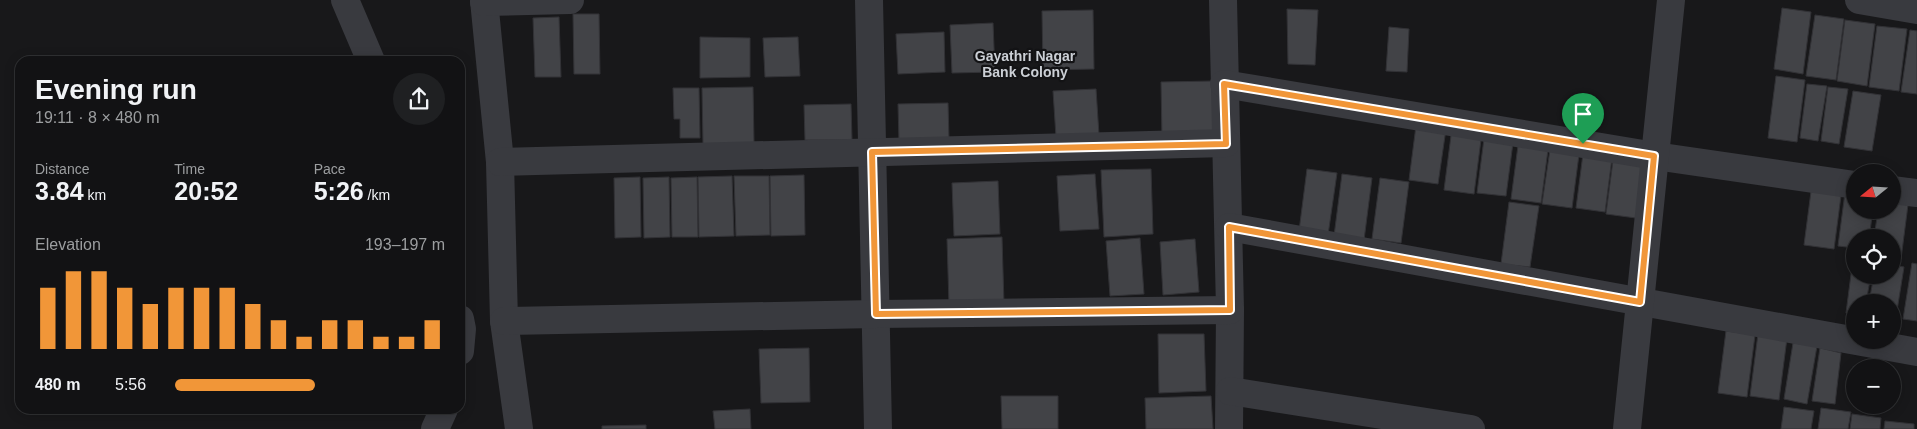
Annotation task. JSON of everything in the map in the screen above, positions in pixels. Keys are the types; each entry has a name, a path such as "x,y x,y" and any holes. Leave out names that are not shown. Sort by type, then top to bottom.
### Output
{"street":[{"path":"345,0 369,56"},
{"path":"519,429 504,321 500,162 484,1 570,0"},
{"path":"869,0 878,429"},
{"path":"1223,0 1229,227 1229,429"},
{"path":"1627,429 1671,0"},
{"path":"1859,0 1917,10"},
{"path":"1224,84 1654,156 1846,183"},
{"path":"500,162 1226,144"},
{"path":"1901,191 1917,193"},
{"path":"1229,227 1917,352"},
{"path":"504,321 1230,310"},
{"path":"1230,391 1471,429"},
{"path":"435,429 442,414"}],"building":[{"path":"1782,8 1811,12 1803,74 1774,69"},
{"path":"1287,9 1318,10 1315,65 1288,64"},
{"path":"1093,10 1094,69 1043,70 1042,11"},
{"path":"573,14 599,14 600,74 574,74"},
{"path":"1815,15 1844,19 1836,80 1806,76"},
{"path":"559,17 561,77 535,77 533,18"},
{"path":"1845,20 1875,24 1867,86 1837,81"},
{"path":"993,23 995,72 952,73 950,25"},
{"path":"1877,26 1907,29 1899,91 1869,87"},
{"path":"1389,27 1409,29 1407,72 1386,71"},
{"path":"1910,30 1917,31 1917,94 1901,92"},
{"path":"944,32 945,72 898,74 896,34"},
{"path":"700,37 750,38 750,77 700,78"},
{"path":"798,37 800,76 765,77 763,38"},
{"path":"1776,76 1805,80 1797,142 1768,138"},
{"path":"1214,81 1215,137 1162,138 1161,82"},
{"path":"1807,84 1827,86 1818,141 1800,138"},
{"path":"753,87 754,143 703,144 702,88"},
{"path":"1828,87 1848,89 1839,144 1821,141"},
{"path":"673,88 699,88 700,138 680,138 680,119 674,119"},
{"path":"1096,89 1099,135 1056,137 1053,91"},
{"path":"1853,91 1881,95 1872,151 1844,147"},
{"path":"948,103 949,140 899,141 898,104"},
{"path":"851,104 852,140 805,140 804,105"},
{"path":"1417,118 1447,122 1438,184 1409,180"},
{"path":"1452,128 1482,132 1474,194 1444,190"},
{"path":"1485,131 1514,135 1506,196 1477,193"},
{"path":"1519,138 1549,142 1541,203 1511,199"},
{"path":"1551,143 1580,147 1572,208 1542,204"},
{"path":"1584,146 1613,150 1605,212 1576,208"},
{"path":"1614,153 1644,157 1636,218 1606,214"},
{"path":"1151,169 1153,234 1104,237 1101,170"},
{"path":"1307,169 1337,173 1328,235 1299,231"},
{"path":"1095,174 1099,229 1060,231 1057,176"},
{"path":"1342,174 1372,178 1364,240 1334,236"},
{"path":"804,175 805,235 771,236 770,176"},
{"path":"732,176 734,236 699,237 698,177"},
{"path":"734,176 769,176 770,235 736,236"},
{"path":"640,177 641,237 615,238 614,178"},
{"path":"669,177 670,237 644,238 643,178"},
{"path":"697,177 698,237 672,237 671,178"},
{"path":"1380,178 1409,182 1401,243 1372,239"},
{"path":"998,181 1000,234 954,236 952,183"},
{"path":"1812,184 1842,188 1834,249 1804,245"},
{"path":"1846,185 1846,219 1872,219 1870,229 1846,229 1846,247 1838,246"},
{"path":"1901,196 1909,197 1901,259 1901,229 1875,229 1877,219 1901,219"},
{"path":"1509,202 1539,206 1530,267 1501,264"},
{"path":"1002,237 1004,304 949,305 947,239"},
{"path":"1140,238 1144,294 1110,296 1106,241"},
{"path":"1195,239 1199,292 1163,295 1160,242"},
{"path":"1912,263 1917,264 1917,321 1903,319"},
{"path":"1901,266 1904,267 1900,294 1870,294 1872,284 1901,284"},
{"path":"1850,284 1869,284 1867,294 1848,294"},
{"path":"1726,331 1755,335 1747,397 1718,393"},
{"path":"1158,334 1204,334 1206,391 1159,393"},
{"path":"1758,334 1787,338 1779,400 1750,396"},
{"path":"1793,343 1817,346 1807,404 1784,399"},
{"path":"809,348 810,402 761,403 759,349"},
{"path":"1820,348 1841,353 1835,404 1812,401"},
{"path":"1001,396 1058,396 1058,429 1002,429"},
{"path":"1211,396 1213,429 1146,429 1145,398"},
{"path":"1784,407 1814,411 1811,429 1781,429"},
{"path":"1821,408 1846,411 1846,414 1851,414 1848,429 1818,429"},
{"path":"750,409 751,429 715,429 713,411"},
{"path":"1852,414 1881,418 1880,429 1850,429"},
{"path":"1885,421 1914,424 1914,429 1884,429"},
{"path":"646,425 646,429 602,429 602,426"}],"district":[{"name":"Gayathri Nagar Bank Colony","path":"1025,64"}],"route":[{"path":"1224,84 1583,144 1654,156 1640,302 1229,227 1230,310 876,314 872,152 1226,144 1224,84"}]}
